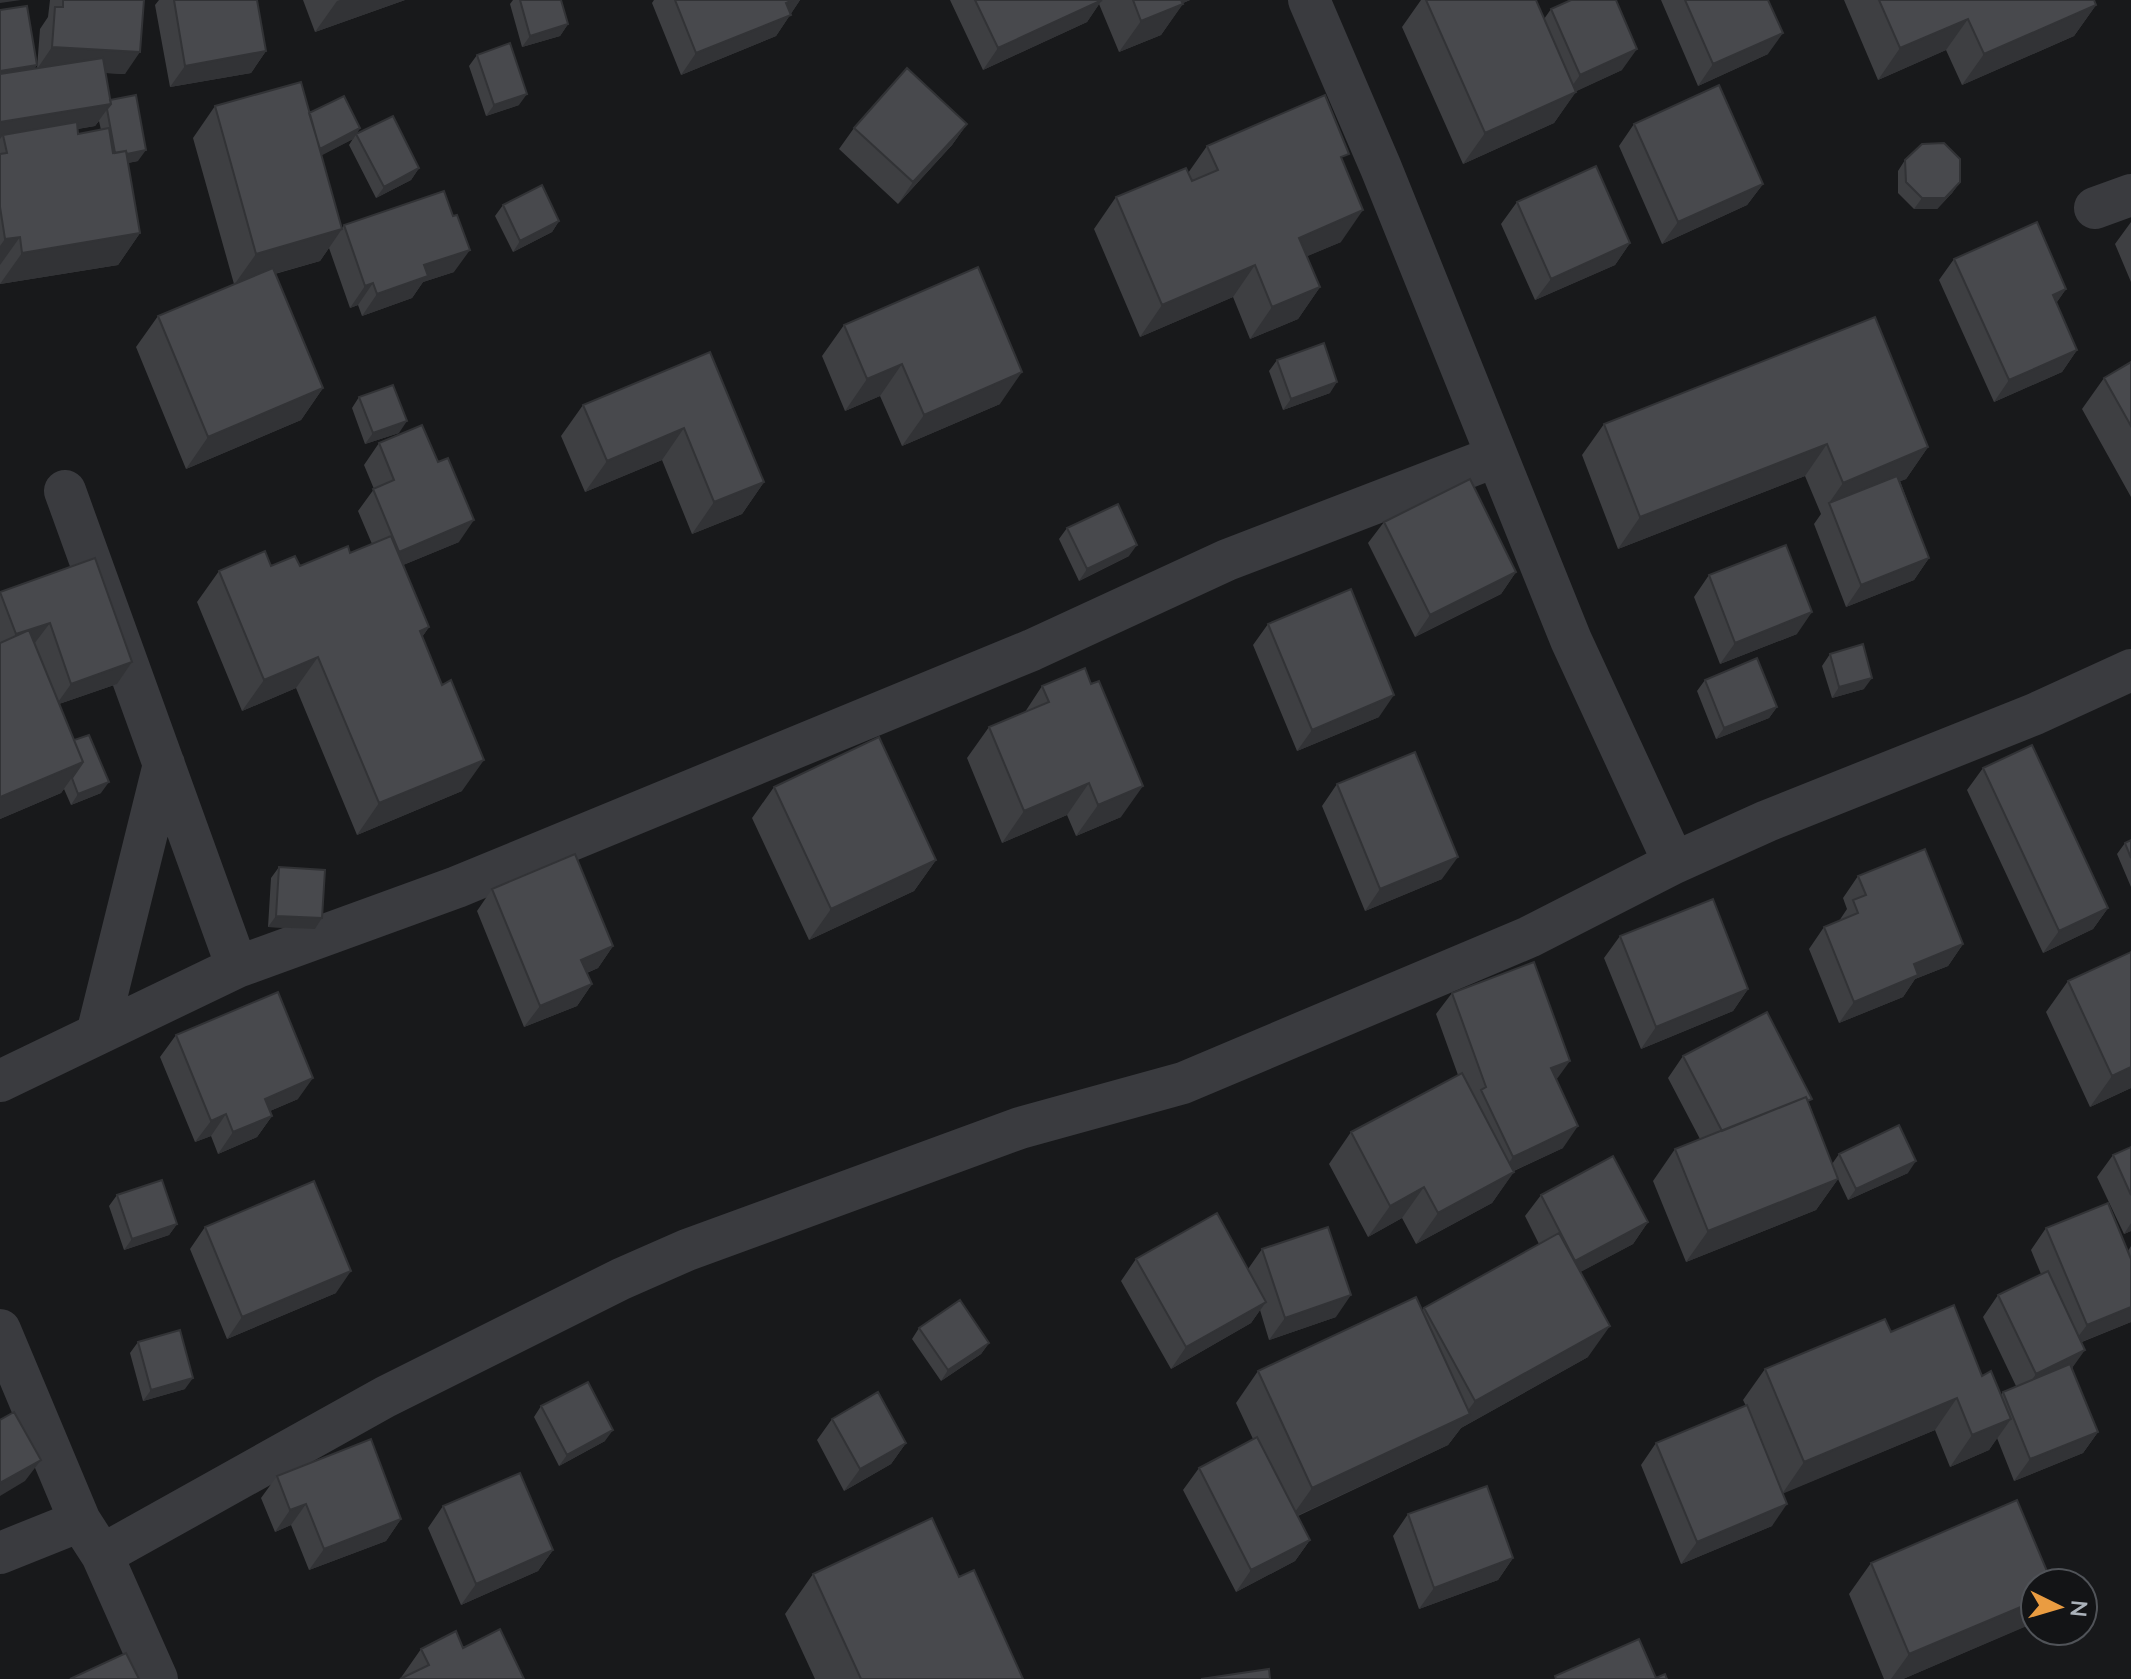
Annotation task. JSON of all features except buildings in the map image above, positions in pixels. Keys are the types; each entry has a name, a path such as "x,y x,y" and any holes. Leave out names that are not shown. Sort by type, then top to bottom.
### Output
{"street":[{"path":"1309,0 1571,640 1674,863"},
{"path":"0,1081 237,967 487,875 1032,650 1227,560 1497,456"},
{"path":"65,491 237,967"},
{"path":"0,1553 91,1538 687,1250 1020,1128 1183,1083 1529,937 1674,863 1767,821 2035,714 2131,670"},
{"path":"97,1034 164,764"},
{"path":"0,1330 157,1679"}]}
